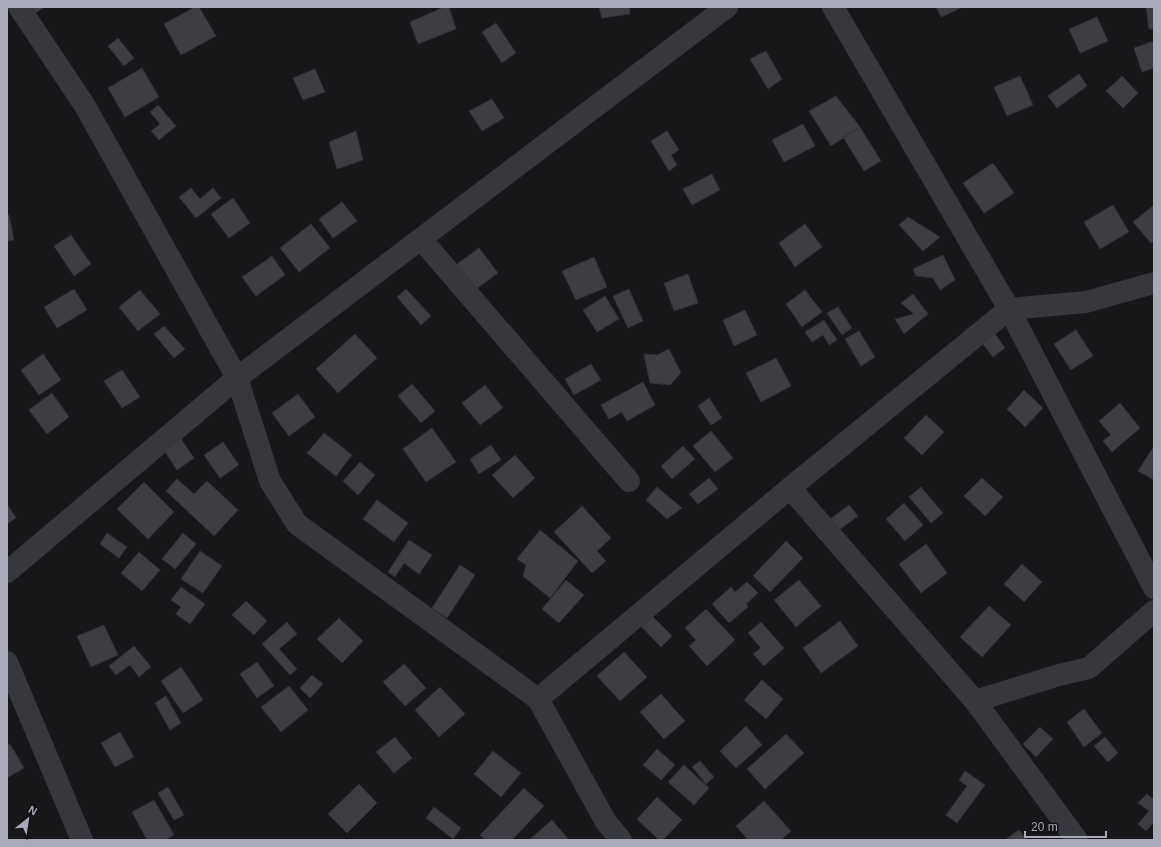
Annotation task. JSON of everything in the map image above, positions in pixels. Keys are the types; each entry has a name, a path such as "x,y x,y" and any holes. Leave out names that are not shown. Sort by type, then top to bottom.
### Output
{"street":[{"path":"19,7 85,106 237,378 270,481 298,524 538,699 606,822 621,840"},
{"path":"7,572 237,378 727,7"},
{"path":"833,7 1009,310 1154,588"},
{"path":"421,239 629,481"},
{"path":"538,699 790,488 1009,310 1086,302 1154,283"},
{"path":"790,488 976,701 1078,840"},
{"path":"976,701 1059,675 1089,668 1154,611"},
{"path":"7,662 82,840"}],"building":[{"path":"26,7 45,7 32,15"},
{"path":"195,7 199,7 216,36 181,55 164,24"},
{"path":"444,7 449,7 456,29 418,44 410,22"},
{"path":"599,7 629,7 630,14 602,18"},
{"path":"936,7 963,7 941,17"},
{"path":"1146,7 1154,7 1154,29 1149,29"},
{"path":"1097,17 1108,41 1080,53 1069,29"},
{"path":"496,23 516,53 502,63 482,32"},
{"path":"118,38 134,58 124,66 108,46"},
{"path":"1154,41 1154,68 1142,72 1134,48"},
{"path":"766,51 782,79 768,89 750,59"},
{"path":"142,68 159,97 125,117 108,88"},
{"path":"315,69 325,92 303,100 293,78"},
{"path":"1079,74 1087,86 1057,108 1048,96"},
{"path":"1020,76 1033,105 1007,116 994,87"},
{"path":"1122,76 1138,93 1123,108 1106,91"},
{"path":"836,96 860,127 831,146 809,111"},
{"path":"492,99 504,118 482,131 469,111"},
{"path":"158,105 176,126 159,140 151,131 160,124 150,112"},
{"path":"803,124 815,146 784,162 772,140"},
{"path":"860,127 881,161 864,171 843,137"},
{"path":"356,131 363,160 337,169 329,142"},
{"path":"667,131 679,150 671,155 677,165 669,171 651,141"},
{"path":"993,163 1014,193 984,213 963,183"},
{"path":"712,174 720,190 692,205 683,189"},
{"path":"191,188 200,199 213,188 221,198 196,218 179,197"},
{"path":"233,198 250,223 229,238 211,214"},
{"path":"342,202 357,221 333,238 319,219"},
{"path":"1113,205 1129,232 1100,249 1084,222"},
{"path":"1154,205 1154,241 1151,243 1133,222"},
{"path":"7,215 9,215 14,240 7,241"},
{"path":"908,217 940,237 923,251 899,225"},
{"path":"311,224 330,248 299,272 280,248"},
{"path":"805,224 822,247 795,267 779,243"},
{"path":"71,235 91,264 74,276 54,246"},
{"path":"479,248 498,273 472,292 453,267"},
{"path":"943,255 955,280 940,290 933,278 916,276 913,269"},
{"path":"272,256 285,275 256,296 242,277"},
{"path":"594,257 607,287 576,300 562,271"},
{"path":"688,274 698,303 674,311 664,283"},
{"path":"74,289 87,310 57,328 44,307"},
{"path":"406,289 431,316 421,325 397,297"},
{"path":"629,289 643,321 628,328 613,296"},
{"path":"140,290 160,314 138,331 119,307"},
{"path":"805,290 822,312 802,327 786,304"},
{"path":"913,294 928,314 904,334 895,319 914,314 901,303"},
{"path":"605,296 619,319 597,332 583,310"},
{"path":"838,307 852,328 842,335 827,313"},
{"path":"745,310 757,335 734,346 723,320"},
{"path":"824,320 837,340 829,345 823,335 812,342 805,332"},
{"path":"986,321 1005,348 993,357 983,344"},
{"path":"164,326 185,349 174,358 154,334"},
{"path":"1076,330 1093,356 1071,370 1054,344"},
{"path":"859,331 875,357 861,366 845,339"},
{"path":"355,334 377,358 338,393 316,369"},
{"path":"669,349 681,373 670,385 650,383 644,354 657,355"},
{"path":"43,354 61,380 39,395 21,370"},
{"path":"776,358 791,386 761,402 746,373"},
{"path":"591,364 601,380 574,395 565,379"},
{"path":"122,370 140,397 122,408 104,381"},
{"path":"643,382 655,405 627,421 622,412 609,419 601,405"},
{"path":"412,384 435,411 421,423 398,396"},
{"path":"485,385 503,408 480,425 462,403"},
{"path":"1024,390 1043,408 1025,427 1007,409"},
{"path":"52,393 69,417 47,434 29,410"},
{"path":"298,394 315,417 289,436 272,413"},
{"path":"709,398 722,418 711,425 698,406"},
{"path":"1120,403 1140,428 1112,452 1103,441 1111,435 1099,421"},
{"path":"926,415 944,432 922,455 904,438"},
{"path":"432,428 456,462 426,482 403,449"},
{"path":"711,431 733,458 715,472 693,446"},
{"path":"324,433 352,455 336,476 307,453"},
{"path":"179,436 194,458 177,470 162,447"},
{"path":"223,442 239,465 220,478 204,455"},
{"path":"491,445 501,460 479,474 470,459"},
{"path":"683,446 695,459 672,479 661,466"},
{"path":"1154,446 1154,480 1138,471"},
{"path":"515,455 535,478 513,498 492,475"},
{"path":"360,462 375,475 358,495 343,481"},
{"path":"709,478 718,489 698,504 689,494"},
{"path":"982,478 1003,497 985,516 964,496"},
{"path":"177,479 194,494 207,481 238,510 214,536 166,491"},
{"path":"144,482 174,512 148,539 117,509"},
{"path":"657,487 682,508 667,519 646,500"},
{"path":"921,487 943,513 931,523 909,497"},
{"path":"377,500 408,523 394,542 363,519"},
{"path":"904,503 923,525 905,541 886,519"},
{"path":"7,504 16,518 7,524"},
{"path":"849,505 858,516 839,530 830,519"},
{"path":"582,506 611,538 597,551 606,561 592,573 554,532"},
{"path":"540,530 578,561 550,598 523,576 526,565 517,559"},
{"path":"107,533 127,547 119,558 100,544"},
{"path":"183,533 196,544 175,569 162,559"},
{"path":"409,540 432,555 419,574 404,563 395,577 388,572"},
{"path":"786,541 803,558 770,592 753,576"},
{"path":"926,544 947,573 921,593 899,564"},
{"path":"200,551 222,566 203,593 181,579"},
{"path":"139,552 160,570 142,591 121,573"},
{"path":"1022,564 1042,582 1024,602 1004,584"},
{"path":"460,565 475,575 447,618 432,608"},
{"path":"566,580 584,595 559,623 542,609"},
{"path":"799,580 821,606 796,627 774,600"},
{"path":"747,582 758,593 746,604 748,607 729,623 712,604 731,587 735,592"},
{"path":"181,587 205,604 190,624 176,614 181,607 171,600"},
{"path":"246,601 267,621 254,635 232,615"},
{"path":"989,606 1011,625 982,657 960,637"},
{"path":"706,609 735,640 707,666 689,646 696,640 685,628"},
{"path":"652,616 672,636 661,647 638,623"},
{"path":"339,618 363,641 342,663 317,639"},
{"path":"840,621 858,646 821,673 803,648"},
{"path":"287,622 297,634 279,649 297,669 290,675 262,644"},
{"path":"761,622 784,648 764,666 753,654 761,648 748,633"},
{"path":"104,625 118,655 91,667 77,636"},
{"path":"134,646 151,667 139,677 130,665 116,675 109,666"},
{"path":"624,652 647,677 620,701 597,676"},
{"path":"257,662 274,686 257,698 240,674"},
{"path":"404,664 426,688 405,706 383,682"},
{"path":"181,667 203,700 183,713 161,681"},
{"path":"312,675 323,684 310,698 300,688"},
{"path":"762,680 783,699 766,719 744,700"},
{"path":"289,686 308,710 281,732 261,707"},
{"path":"440,687 465,714 439,737 415,710"},
{"path":"661,694 685,721 664,739 640,712"},
{"path":"166,696 181,723 170,730 155,703"},
{"path":"1084,709 1102,733 1084,747 1067,722"},
{"path":"746,726 762,745 736,768 720,751"},
{"path":"1040,727 1053,739 1036,757 1023,744"},
{"path":"120,732 134,757 115,767 101,743"},
{"path":"786,734 804,753 765,789 747,769"},
{"path":"395,737 412,758 394,773 376,752"},
{"path":"1105,737 1118,753 1108,762 1094,746"},
{"path":"10,744 24,768 7,778 7,745"},
{"path":"657,749 675,765 661,780 643,765"},
{"path":"493,751 521,773 501,797 474,774"},
{"path":"700,761 714,777 706,784 692,767"},
{"path":"684,765 709,788 694,805 668,782"},
{"path":"965,771 985,785 957,823 946,815 967,786 959,780"},
{"path":"359,784 377,803 347,833 328,814"},
{"path":"168,787 184,815 174,820 158,793"},
{"path":"524,788 544,806 512,840 486,840 480,835"},
{"path":"1147,794 1154,800 1154,822 1146,831 1138,824 1149,811 1138,803"},
{"path":"657,797 682,820 663,840 659,840 637,819"},
{"path":"154,800 174,835 165,840 147,840 132,812"},
{"path":"764,801 791,831 781,840 748,840 736,826"},
{"path":"434,807 461,828 453,839 426,818"},
{"path":"552,820 569,840 529,840"},
{"path":"1019,830 1027,840 1005,840"}]}
